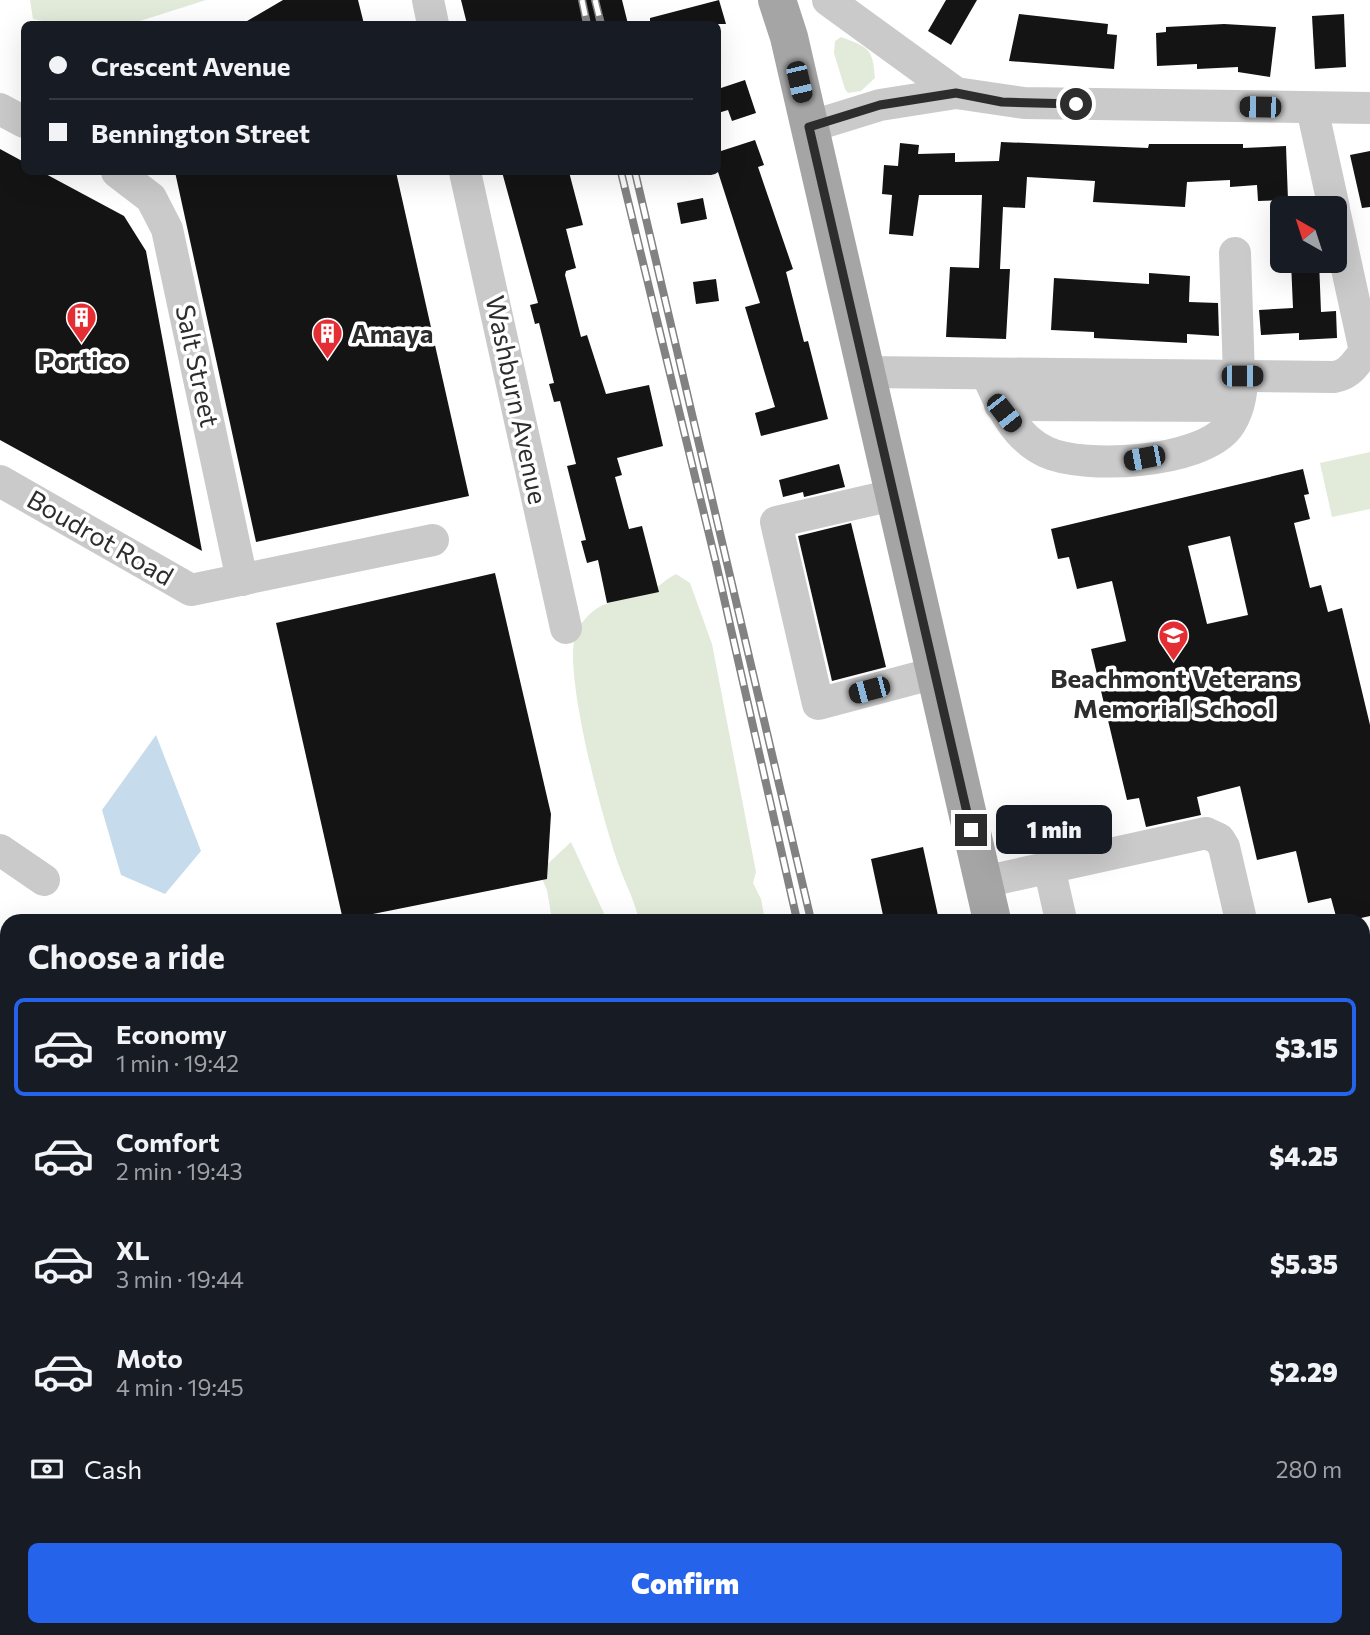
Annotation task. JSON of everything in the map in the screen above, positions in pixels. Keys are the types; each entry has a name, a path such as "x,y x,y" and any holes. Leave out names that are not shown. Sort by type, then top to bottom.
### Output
{"main road":[{"path":"777,0 809,127 991,914"}],"street":[{"path":"428,0 432,21"},
{"path":"828,0 956,93"},
{"path":"809,127 880,105 956,93 1024,103 1370,108"},
{"path":"1312,108 1331,196"},
{"path":"0,109 21,120"},
{"name":"Salt Street","path":"121,175 152,198 167,229 242,580"},
{"name":"Washburn Avenue","path":"466,175 566,628"},
{"path":"987,374 1000,405 1016,428 1045,452 1097,463 1125,462 1190,450 1214,439 1228,426 1239,386 1235,254"},
{"path":"1000,405 1341,376 1358,364 1368,350 1348,268"},
{"path":"865,372 987,374 1239,386"},
{"name":"Boudrot Road","path":"0,481 191,590 433,540"},
{"path":"894,495 776,522 818,704 934,673"},
{"path":"984,882 1196,833 1210,834 1219,839 1226,852 1240,914"},
{"path":"0,850 44,880"},
{"path":"1049,867 1060,914"}],"green space":[{"path":"30,0 206,0 140,21 33,19"},
{"path":"841,37 863,46 873,60 875,78 861,91 848,93 845,89 834,53 835,41"},
{"path":"1370,452 1370,509 1332,517 1320,463"},
{"path":"676,574 690,583 712,644 756,872 753,883 761,899 764,914 637,914 612,845 595,785 580,715 573,656 575,636 593,611 614,601 645,594"},
{"path":"571,842 604,914 551,914 547,890 539,872"}],"water":[{"path":"156,735 201,851 165,894 121,875 102,810"}],"building":[{"path":"283,0 358,0 363,21 247,21"},
{"path":"461,0 622,0 627,21 466,21"},
{"path":"719,0 726,24 721,24 721,21 650,21 650,18"},
{"path":"946,0 977,0 951,45 928,31"},
{"path":"1019,14 1108,24 1107,34 1117,35 1114,69 1009,61"},
{"path":"1344,14 1346,67 1315,69 1312,16"},
{"path":"1224,24 1276,27 1270,77 1238,72 1238,67 1197,69 1197,64 1157,66 1156,33 1166,32 1166,27"},
{"path":"745,80 756,113 732,121 728,110 721,112 721,88"},
{"path":"755,140 764,165 758,167 793,269 786,272 804,342 808,341 828,419 761,436 755,413 775,407 745,307 760,303 719,175 721,151"},
{"path":"1001,142 1148,148 1149,144 1243,144 1243,148 1286,146 1288,196 1270,196 1270,201 1258,201 1257,185 1230,187 1230,180 1187,182 1185,207 1093,202 1095,181 1027,177 1025,208 1003,207 1000,269 1010,269 1006,339 946,337 950,267 979,268 982,195 919,195 913,236 889,234 892,195 882,194 884,165 898,166 900,143 919,145 918,154 955,153 955,162 999,161"},
{"name":"Portico","path":"0,149 21,160 21,175 48,175 124,216 146,251 202,551 0,440"},
{"path":"1370,151 1370,207 1362,208 1350,155"},
{"name":"Amaya","path":"176,175 397,175 469,496 256,542"},
{"path":"503,175 570,175 583,225 566,229 576,268 566,271 565,275 581,337 587,335 606,394 649,385 663,446 617,458 622,475 615,477 629,529 642,526 659,592 607,603 598,560 587,563 581,541 586,540 567,466 576,464 560,401 554,402 549,384 554,383 539,323 535,324 530,305 538,303"},
{"path":"703,198 707,219 681,224 677,203"},
{"path":"1149,273 1190,276 1189,302 1218,303 1219,336 1187,334 1187,343 1094,338 1094,332 1051,330 1054,278 1149,284"},
{"path":"1291,273 1319,273 1321,312 1336,311 1337,338 1299,340 1299,333 1261,335 1259,310 1293,308"},
{"path":"716,279 719,301 696,304 693,282"},
{"path":"839,464 845,487 804,497 803,492 783,497 779,480"},
{"path":"1303,469 1309,494 1304,495 1310,519 1294,523 1310,588 1321,585 1328,612 1342,608 1370,725 1370,914 1335,914 1331,898 1308,903 1296,851 1257,860 1240,786 1197,797 1201,815 1146,827 1139,798 1127,800 1091,649 1126,641 1112,581 1077,589 1069,557 1058,559 1051,529","holes":["1230,536 1248,615 1207,624 1188,546"]},
{"path":"851,523 886,667 832,681 798,536"},
{"path":"495,573 551,814 547,879 373,914 342,914 276,623"},
{"path":"923,847 938,914 883,914 871,859"}],"railway":[{"path":"582,0 586,21"},
{"path":"595,0 600,21"},
{"path":"622,175 716,563 796,914"},
{"path":"636,175 810,914"}],"place":[{"name":"Portico","path":"82,345"},
{"name":"Amaya","path":"328,361"},
{"name":"Beachmont Veterans Memorial School","path":"1174,663"}],"route":[{"path":"971,830 809,127 880,105 956,93 1002,102 1076,104"}]}
